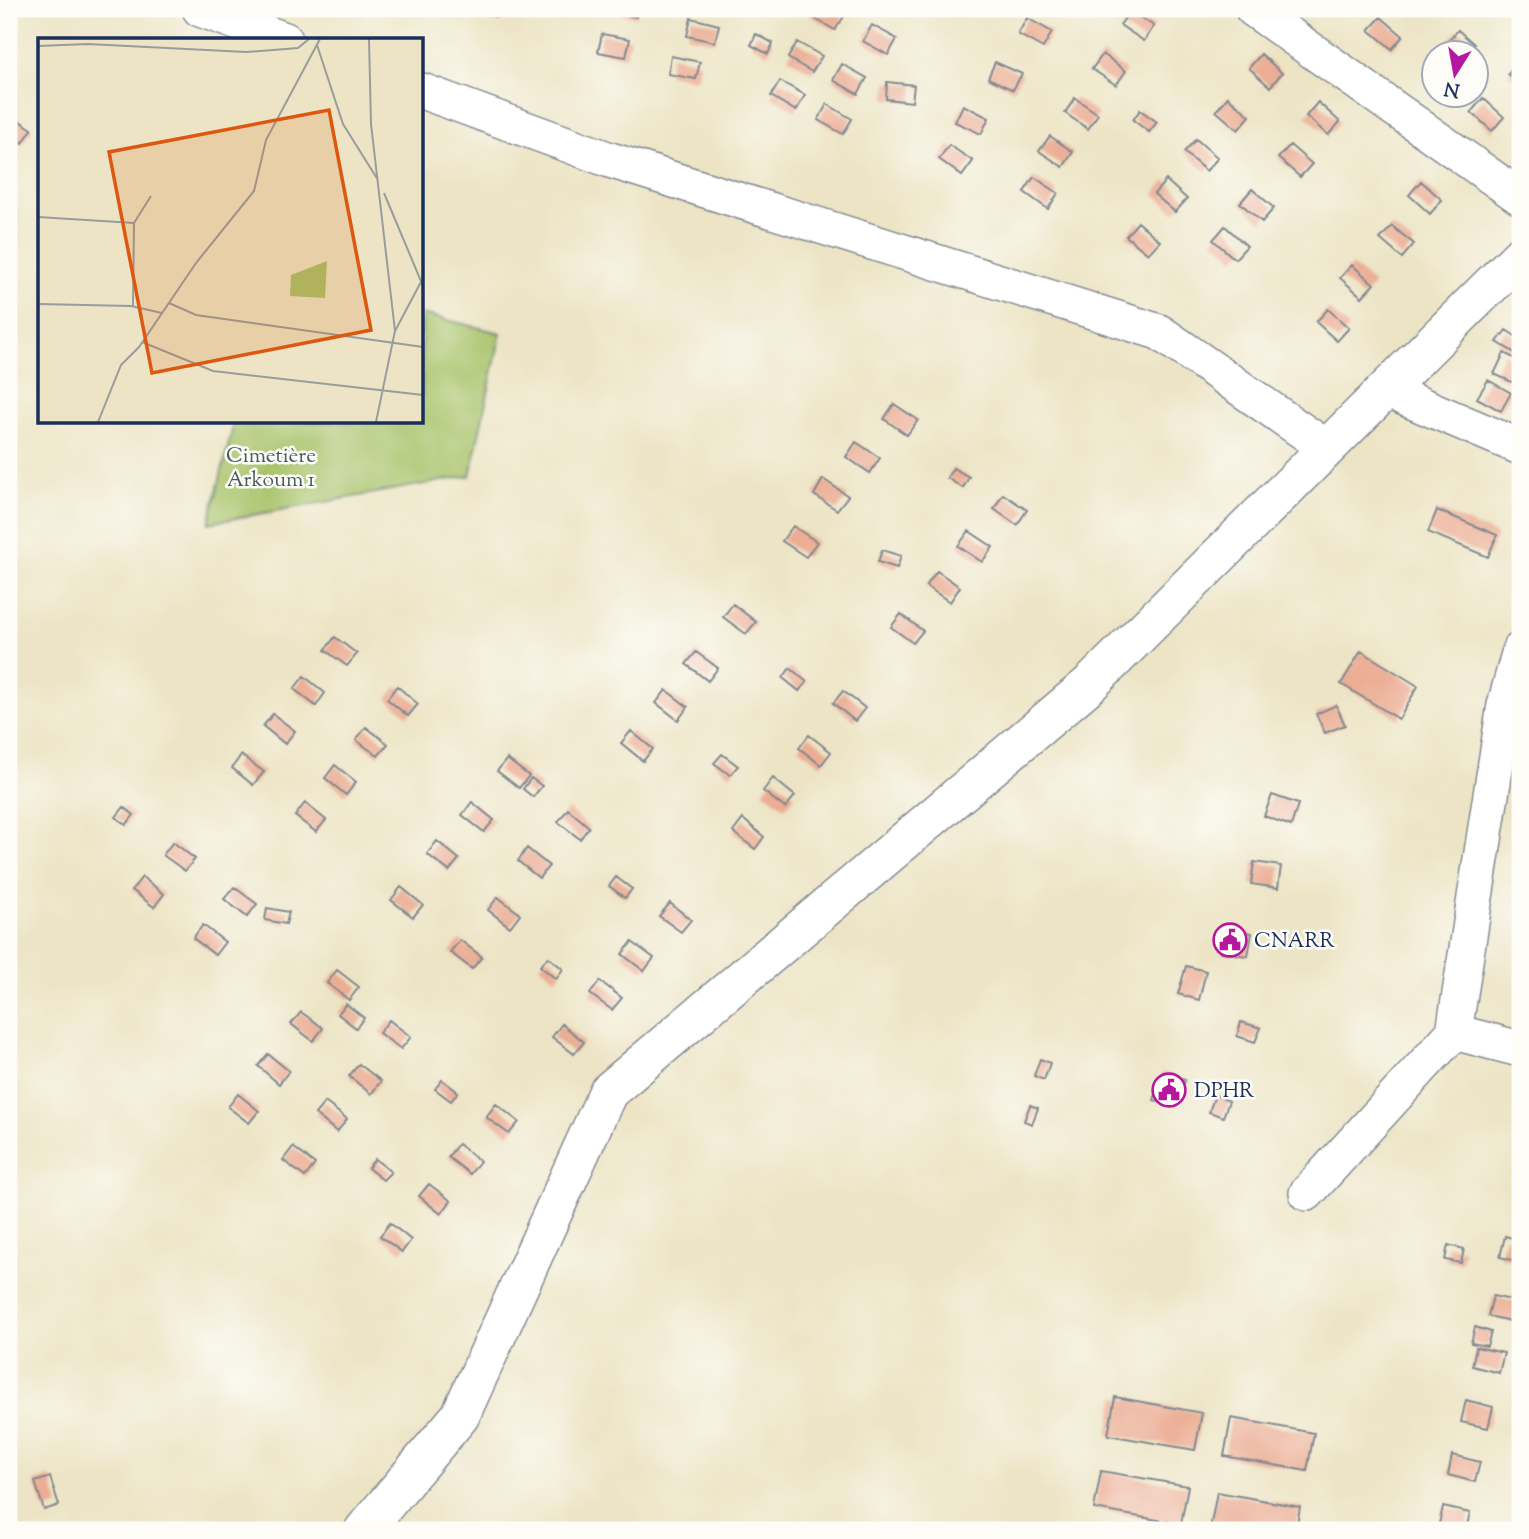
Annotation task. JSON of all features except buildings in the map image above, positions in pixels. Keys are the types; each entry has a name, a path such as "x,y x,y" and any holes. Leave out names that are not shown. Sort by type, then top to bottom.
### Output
{"main road":[{"path":"364,1530 460,1416 608,1091 1090,684 1520,256"}],"street":[{"path":"200,9 280,38"},
{"path":"1253,9 1520,197"},
{"path":"424,92 610,160 1159,332 1327,448"},
{"path":"1386,390 1520,447"},
{"path":"1307,1193 1454,1032 1505,705 1520,650"},
{"path":"1454,1032 1520,1049"}],"green space":[{"name":"Cimetière Arkoum 1","path":"424,314 501,333 470,476 209,523 234,424 424,424"}],"place":[{"name":"CNARR","path":"1230,940"},
{"name":"DPHR","path":"1169,1090"}]}
